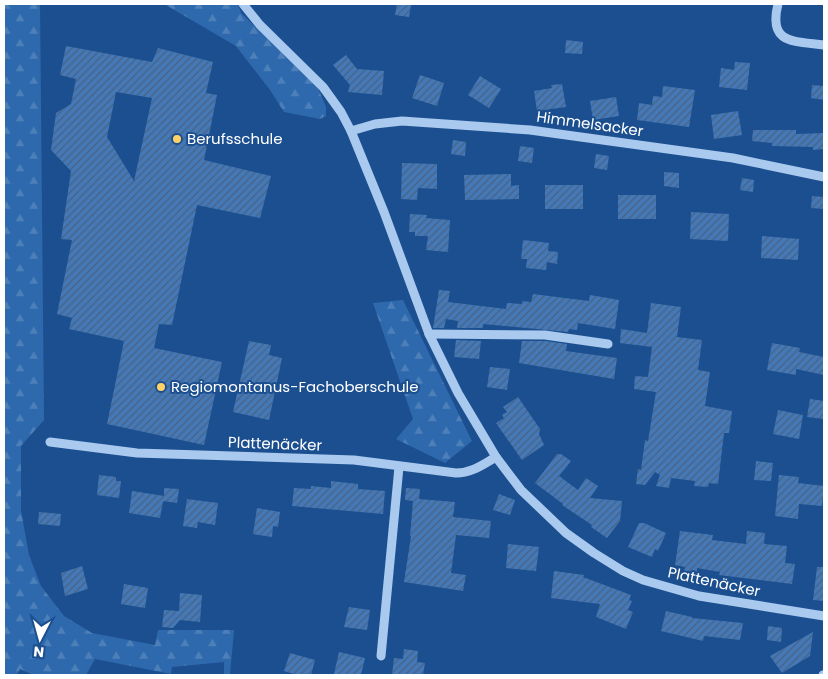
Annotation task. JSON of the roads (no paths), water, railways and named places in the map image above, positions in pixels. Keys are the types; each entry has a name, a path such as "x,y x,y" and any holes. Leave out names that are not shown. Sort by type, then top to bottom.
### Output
{"street":[{"name":"Plattenäcker","path":"243,4 260,25 322,87 341,112 351,131 384,212 429,334 458,393 496,457 521,490 566,533 623,571 650,582 699,596 824,616"},
{"path":"778,4 775,23 777,31 784,37 824,44"},
{"name":"Himmelsacker","path":"351,131 375,124 402,121 530,130 733,158 824,178"},
{"path":"429,334 545,335 608,344"},
{"name":"Plattenäcker","path":"50,442 137,453 354,460 466,473 476,470 496,457"},
{"path":"381,656 399,466"}],"place":[{"name":"Berufsschule","path":"177,139"},
{"name":"Regiomontanus-Fachoberschule","path":"161,387"}]}
